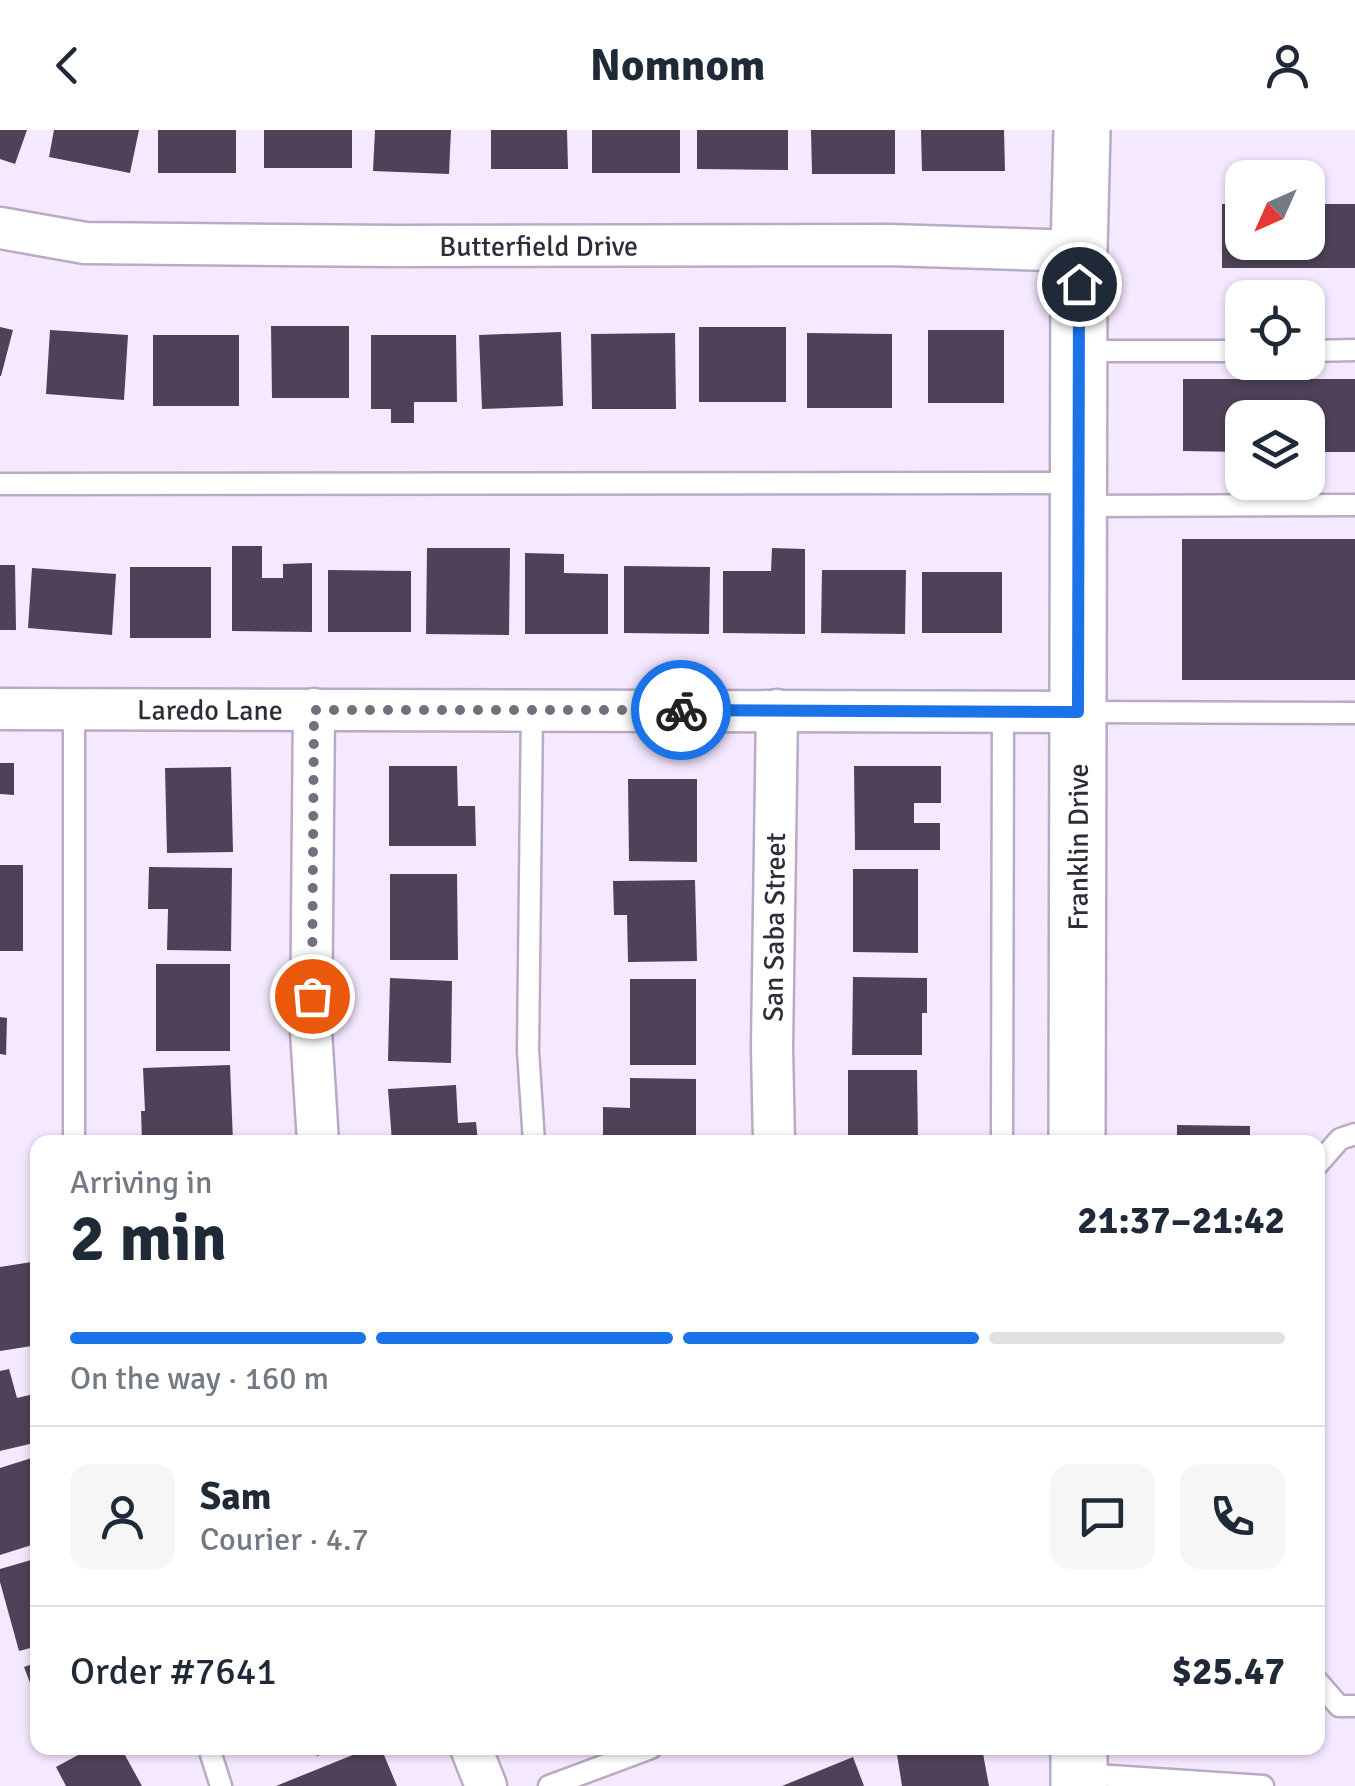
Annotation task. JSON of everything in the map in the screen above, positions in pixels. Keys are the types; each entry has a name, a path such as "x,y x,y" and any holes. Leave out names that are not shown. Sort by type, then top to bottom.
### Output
{"street":[{"name":"Franklin Drive","path":"1077,1135 1082,130"},
{"name":"Butterfield Drive","path":"0,228 85,243 889,245 1079,251"},
{"name":"Laredo Lane","path":"0,708 1078,712"},
{"path":"314,710 312,1031 318,1135"},
{"name":"San Saba Street","path":"774,1135 777,710"},
{"path":"474,1755 486,1786"}],"lane":[{"path":"1325,350 1355,350"},
{"path":"1079,351 1225,351"},
{"path":"0,484 1079,494 1355,505"},
{"path":"74,709 74,1135"},
{"path":"532,710 528,1051 534,1135"},
{"path":"1002,1135 1004,711"},
{"path":"1078,712 1355,713"},
{"path":"1325,1156 1340,1139 1355,1134"},
{"path":"1325,1690 1339,1706 1355,1706"},
{"path":"211,1755 221,1786"},
{"path":"549,1786 632,1755"},
{"path":"1079,1769 1262,1786"}],"building":[{"path":"0,130 27,130 15,164 0,159"},
{"path":"54,130 139,130 130,173 49,157"},
{"path":"158,130 236,130 236,173 158,173"},
{"path":"264,130 352,130 352,168 264,168"},
{"path":"375,130 451,130 449,174 373,171"},
{"path":"491,130 567,130 568,169 491,169"},
{"path":"592,130 680,130 680,173 592,173"},
{"path":"697,130 788,130 788,170 697,169"},
{"path":"811,130 895,130 895,174 812,174"},
{"path":"921,130 1004,130 1005,171 922,171"},
{"path":"1222,204 1225,260 1325,260 1325,204 1355,204 1355,268 1222,268"},
{"path":"271,326 349,326 349,398 272,398"},
{"path":"0,327 13,330 1,376 0,376"},
{"path":"699,327 786,327 786,402 699,402"},
{"path":"50,330 128,335 124,400 46,394"},
{"path":"928,330 1004,330 1004,403 928,403"},
{"path":"561,332 563,406 482,409 479,335"},
{"path":"675,333 676,409 592,409 591,334"},
{"path":"807,333 892,334 892,408 807,408"},
{"path":"153,335 239,335 239,406 153,406"},
{"path":"371,335 456,335 457,402 414,402 414,423 391,423 391,409 371,409"},
{"path":"1183,379 1355,379 1355,452 1325,452 1325,400 1225,400 1225,452 1183,451"},
{"path":"1182,539 1355,539 1355,680 1182,680"},
{"path":"232,546 262,546 262,578 283,578 283,564 312,563 312,632 232,631"},
{"path":"427,548 510,548 509,635 426,634"},
{"path":"772,548 805,549 805,634 723,633 723,571 771,571"},
{"path":"525,553 564,554 564,573 608,574 608,634 525,634"},
{"path":"0,565 15,565 16,630 0,630"},
{"path":"624,566 710,567 709,634 624,633"},
{"path":"130,567 211,567 211,638 130,638"},
{"path":"32,568 116,574 112,635 28,628"},
{"path":"328,570 411,571 411,632 328,632"},
{"path":"822,570 906,570 905,634 821,633"},
{"path":"922,572 1002,572 1002,633 922,633"},
{"path":"0,763 14,763 14,795 0,794"},
{"path":"389,766 457,766 458,806 475,806 476,846 389,846"},
{"path":"854,766 941,766 941,803 914,803 914,823 940,823 940,850 855,850"},
{"path":"231,767 233,852 167,853 165,768"},
{"path":"628,779 697,779 697,862 629,861"},
{"path":"0,865 23,865 23,951 0,951"},
{"path":"149,867 232,868 231,951 167,950 168,909 148,909"},
{"path":"853,869 918,869 918,953 853,952"},
{"path":"390,874 457,874 458,960 390,960"},
{"path":"695,880 697,961 628,962 627,915 614,915 613,881"},
{"path":"156,964 230,964 230,1051 156,1051"},
{"path":"853,977 927,978 922,1055 852,1055"},
{"path":"390,978 452,981 451,1063 388,1061"},
{"path":"630,979 696,979 696,1065 630,1065"},
{"path":"0,1017 7,1018 6,1055 0,1054"},
{"path":"230,1065 233,1135 142,1135 143,1068"},
{"path":"848,1070 917,1070 918,1135 848,1135"},
{"path":"630,1078 696,1079 696,1135 603,1135 603,1107 630,1108"},
{"path":"456,1085 458,1123 476,1122 477,1135 391,1135 388,1089"},
{"path":"1177,1125 1250,1126 1250,1135 1177,1135"},
{"path":"30,1262 30,1346 0,1351 0,1267"},
{"path":"9,1369 17,1398 30,1395 30,1444 0,1451 0,1371"},
{"path":"30,1459 30,1546 0,1555 0,1468"},
{"path":"30,1560 30,1648 19,1651 0,1569"},
{"path":"78,1755 125,1755 142,1786 66,1786 56,1767"},
{"path":"353,1755 384,1755 397,1786 276,1786"},
{"path":"897,1755 983,1755 989,1786 902,1786"},
{"path":"853,1757 864,1786 782,1786"}],"way so far":[{"path":"312,996 314,710 681,710"}],"route":[{"path":"681,710 1078,712 1079,284"}]}
